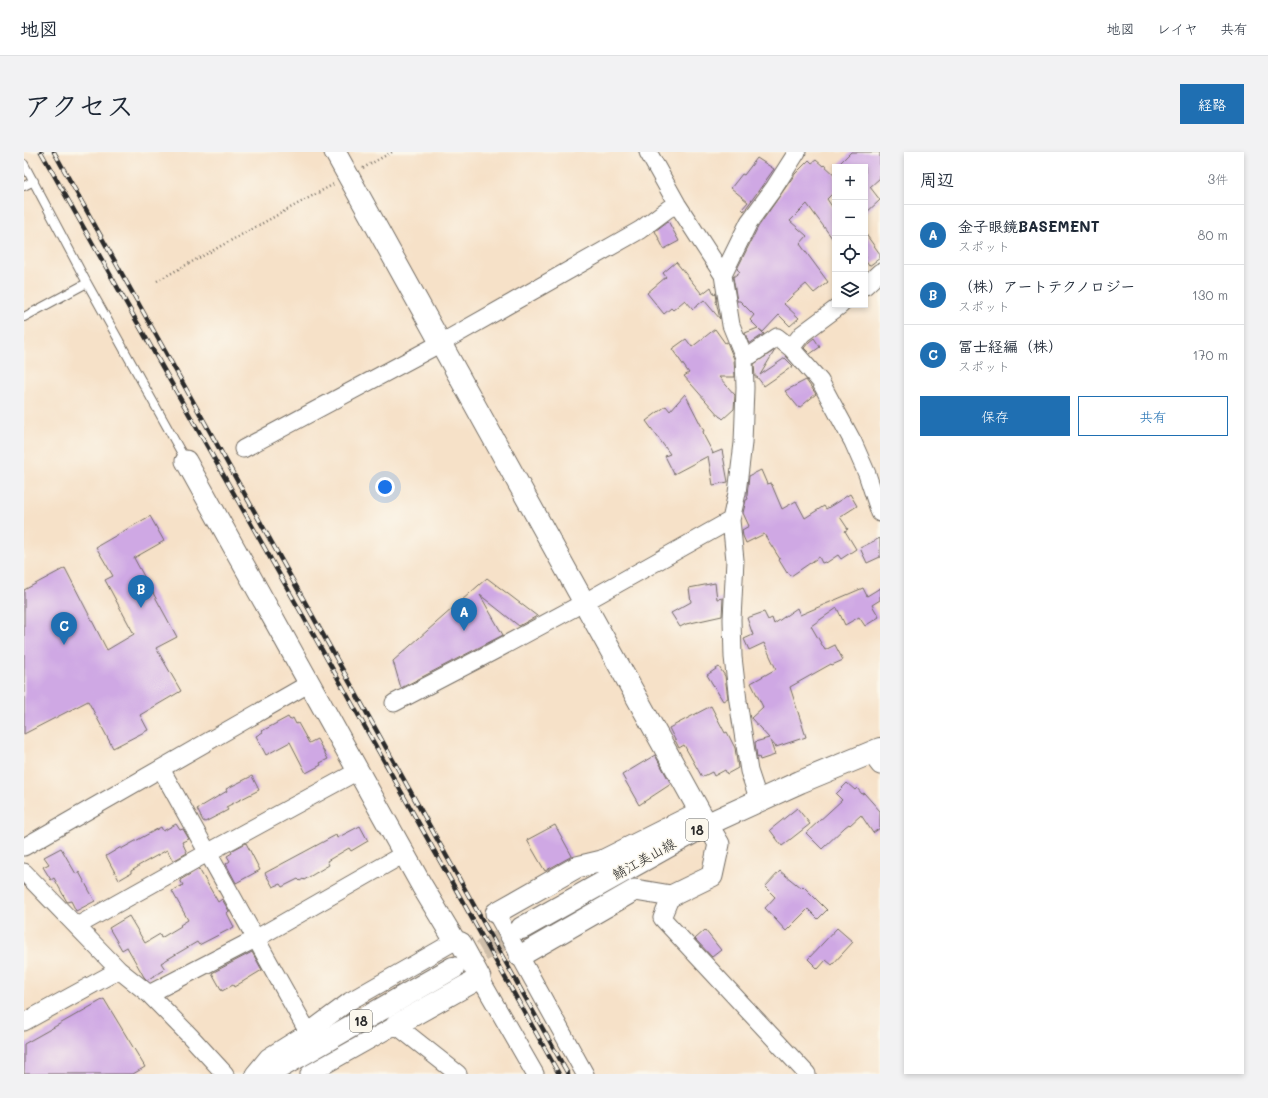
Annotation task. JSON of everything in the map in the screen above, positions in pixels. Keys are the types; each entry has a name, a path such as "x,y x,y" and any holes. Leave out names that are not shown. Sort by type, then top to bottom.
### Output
{"main road":[{"name":"鯖江美山線","path":"522,928 704,818 759,801 877,756"},
{"name":"18","path":"268,1074 453,968"}],"street":[{"path":"335,152 719,844 712,876 671,896 635,890 520,956"},
{"path":"648,152 677,204 723,275 731,325 744,357 745,388 743,443 737,493 731,520 735,560 732,619 733,657 749,771 759,801"},
{"path":"723,275 749,222 774,188 797,152"},
{"path":"243,449 441,343 640,230 677,204"},
{"path":"868,283 880,272"},
{"path":"791,348 802,334 837,308"},
{"path":"744,357 751,355 777,337 791,348 820,381 853,442 867,474 880,513"},
{"path":"186,461 422,886 456,941 461,943 535,1074"},
{"path":"394,703 585,602 731,520"},
{"path":"24,847 310,683"},
{"path":"161,768 308,1032"},
{"path":"77,926 358,771"},
{"path":"585,1074 496,913 577,867 602,861 704,818"},
{"path":"149,994 257,938 404,854"},
{"path":"24,872 119,970 149,994 192,1037 225,1074"},
{"path":"671,896 662,918 807,1074"},
{"path":"254,1074 268,1057 308,1032 350,1001 456,941"},
{"path":"24,1022 119,970"},
{"path":"309,1074 480,978"},
{"path":"396,1025 458,1074"}],"lane":[{"path":"24,164 34,180 87,283 186,461"},
{"path":"24,186 34,180"},
{"path":"24,317 87,283"}],"path":[{"path":"158,281 392,152"}],"building":[{"path":"851,152 880,152 880,178 870,187 880,200 868,211 868,164 839,164"},
{"path":"757,158 774,169 744,211 742,209 748,202 731,188 742,174 744,175"},
{"path":"809,160 812,163 816,160 832,172 832,194 827,199 832,206 832,238 807,204 790,221 807,236 800,244 828,282 814,293 806,284 784,304 799,318 790,326 779,315 763,332 759,329 764,334 749,344 745,333 758,328 750,320 754,315 740,301 737,301 733,277 740,272 737,269 758,227 795,174"},
{"path":"668,221 679,241 664,249 655,231"},
{"path":"868,237 880,254 880,258 869,266"},
{"path":"676,262 702,294 711,287 714,294 716,293 716,301 720,319 704,300 693,309 685,300 673,310 671,308 664,314 647,293 666,277 663,273"},
{"path":"715,329 725,343 727,342 734,359 735,377 719,377 735,395 734,409 723,419 684,376 689,373 672,349 686,339 692,347"},
{"path":"814,338 820,347 810,354 804,348"},
{"path":"775,350 760,375 785,358 793,366 764,386 757,377 755,377 754,364"},
{"path":"806,380 816,394 799,408 785,391"},
{"path":"685,394 704,431 704,436 713,453 712,454 722,450 728,482 713,485 708,456 674,474 665,456 670,454 646,421 666,406 670,411"},
{"path":"761,470 767,484 771,483 782,509 796,501 805,518 824,506 826,509 850,494 857,506 840,517 848,529 845,531 856,549 841,559 838,555 826,563 822,563 819,557 791,576 788,572 787,573 764,534 746,543 742,530 749,526 743,513 746,500 748,499 749,476"},
{"path":"150,516 164,541 134,558 177,637 156,648 181,691 140,715 148,730 113,748 88,701 24,734 24,590 65,568 107,650 134,634 105,580 113,576 96,547"},
{"path":"880,538 880,557 867,563 860,548"},
{"path":"487,578 537,616 519,626 480,595 503,635 401,688 393,661"},
{"path":"715,583 717,599 723,598 722,616 686,624 680,627 671,613 691,602 689,588"},
{"path":"863,588 867,596 880,588 880,600 872,605 879,617 865,626 859,617 845,625 837,608 811,626 825,650 835,645 843,660 832,665 831,664 790,687 806,737 776,747 770,740 775,755 760,760 759,757 757,758 755,742 769,738 751,718 763,707 751,683 776,669 764,643 749,650 744,639 753,635 747,618 764,612 768,620 772,618 774,624 797,608 800,615"},
{"path":"719,667 725,676 728,698 723,701 707,675"},
{"path":"711,706 725,733 727,732 735,748 738,768 727,774 725,770 714,776 712,772 702,777 684,745 679,748 669,728"},
{"path":"288,717 290,720 293,718 296,724 298,723 309,743 317,739 328,759 320,763 321,765 306,773 290,742 266,755 256,736 263,732 262,731"},
{"path":"655,755 671,784 639,805 622,775"},
{"path":"252,776 259,790 226,807 228,810 205,822 203,821 197,809 227,791 226,789"},
{"path":"847,783 855,790 857,788 862,794 864,793 880,811 880,828 873,833 861,815 850,825 849,824 845,827 822,849 806,833 842,800 836,794"},
{"path":"797,808 810,824 782,846 770,830"},
{"path":"176,824 180,830 183,829 189,839 182,842 187,853 173,861 167,850 138,866 131,871 131,873 119,880 106,856 161,827 163,831"},
{"path":"555,825 572,856 545,871 527,840"},
{"path":"360,826 368,841 351,851 349,848 327,861 329,865 304,880 303,879 300,881 298,879 282,887 280,884 273,887 265,873 336,835 337,838"},
{"path":"246,843 260,870 236,883 226,864 230,861 227,856 232,853 231,851"},
{"path":"61,848 76,874 79,872 95,901 76,911 71,901 67,902 54,878 51,880 43,867 49,864 44,857"},
{"path":"199,869 218,902 222,899 229,911 227,913 234,927 199,945 197,942 161,963 165,969 147,980 127,947 122,950 109,928 129,916 145,943 160,934 161,938 181,926 180,925 188,920 172,891 183,885 180,880"},
{"path":"780,871 801,888 803,886 827,910 818,919 808,909 786,931 765,908 775,897 765,887"},
{"path":"837,928 853,942 832,965 826,960 818,969 808,959"},
{"path":"705,930 721,950 712,957 695,939"},
{"path":"252,952 262,970 234,987 233,985 222,991 212,973"},
{"path":"104,999 145,1067 133,1074 24,1074 24,1044"}],"tunnel":[{"path":"453,968 522,928"}],"railway":[{"path":"41,152 559,1074"},
{"path":"54,152 568,1074"}],"place":[{"name":"（株）アートテクノロジー","path":"141,608"},
{"name":"金子眼鏡BASEMENT","path":"464,631"},
{"name":"冨士経編（株）","path":"64,645"}]}
